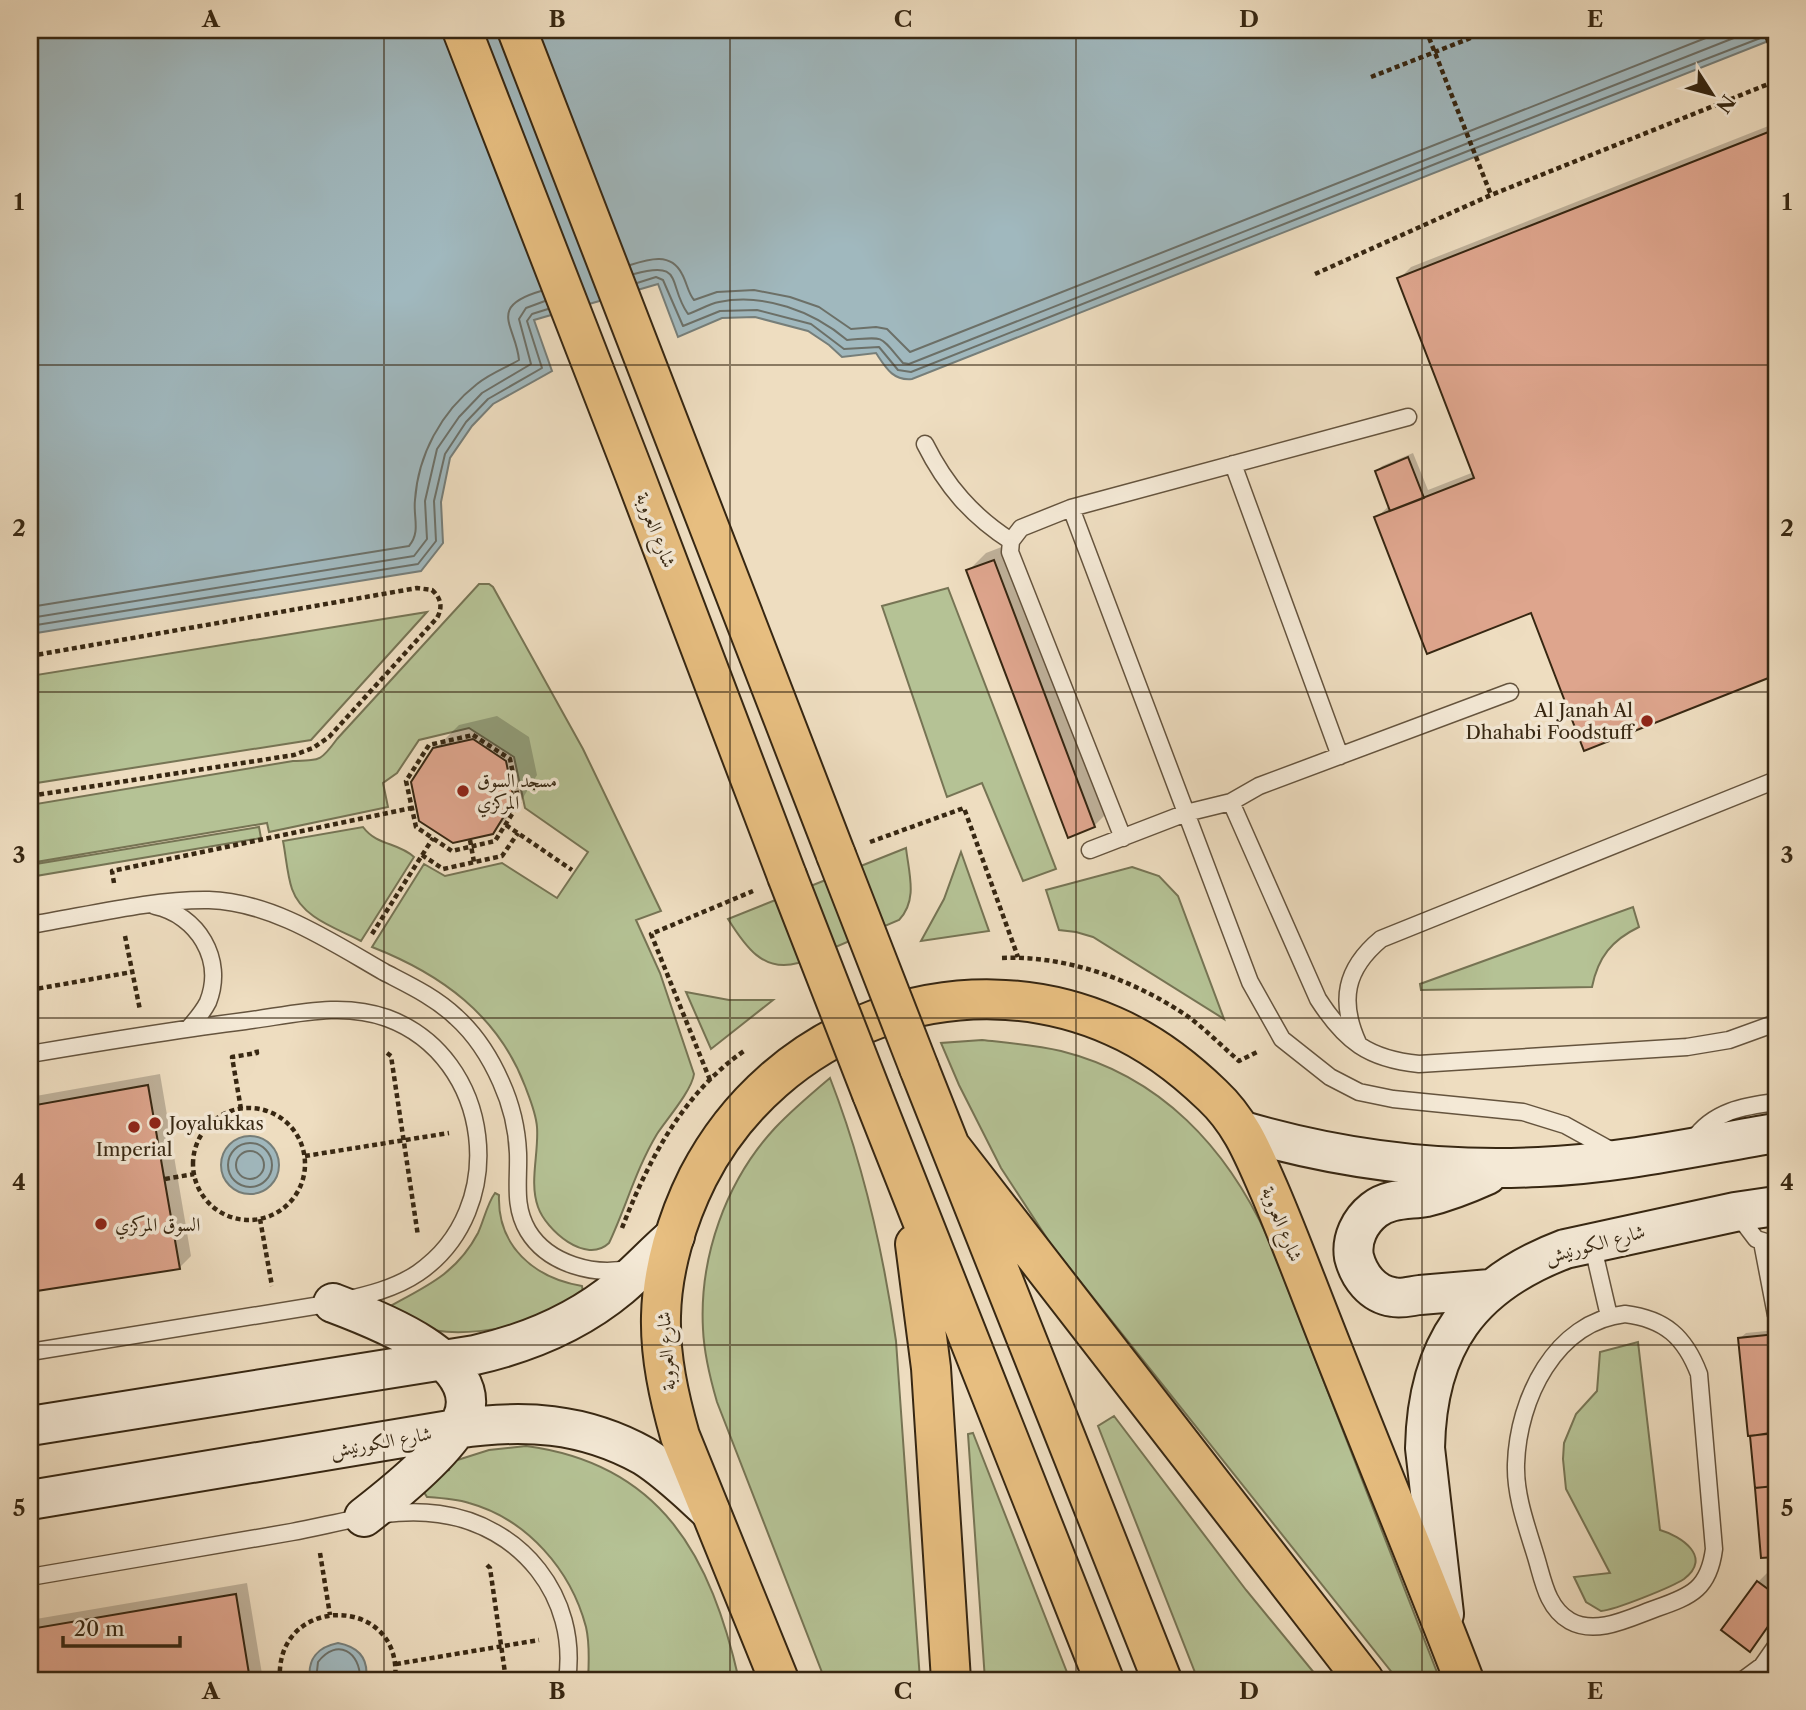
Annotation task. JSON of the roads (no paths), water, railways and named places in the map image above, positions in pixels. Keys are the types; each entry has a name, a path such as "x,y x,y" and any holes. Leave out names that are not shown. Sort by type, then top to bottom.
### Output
{"main road":[{"name":"شارع العروبة","path":"462,30 872,1094 1104,1680"},
{"path":"517,30 919,1068 1162,1680"},
{"name":"شارع العروبة","path":"778,1679 680,1436 669,1397 661,1316 666,1275 675,1236 689,1195 708,1158 732,1122 760,1091 793,1063 828,1040 866,1022 906,1009 948,1001 990,1000 1022,1002 1074,1012 1113,1026 1151,1046 1185,1070 1216,1098 1243,1131 1278,1210 1464,1680"},
{"path":"1243,1131 1336,1154 1401,1163 1501,1168 1540,1167 1626,1158 1776,1133"},
{"path":"950,1146 1364,1680"},
{"path":"1490,1289 1394,1298 1378,1292 1366,1282 1357,1267 1353,1251 1356,1234 1364,1220 1376,1208 1392,1201 1424,1197 1456,1188 1501,1168"},
{"path":"904,1176 931,1368 951,1680"},
{"name":"شارع الكورنيش","path":"1446,1633 1426,1448 1426,1422 1437,1370 1450,1340 1468,1313 1490,1289 1539,1258 1592,1242 1776,1206"},
{"path":"30,1426 506,1348 566,1324 611,1294 675,1236"},
{"path":"333,1303 390,1327 442,1359 459,1375 466,1397 462,1419 456,1429 413,1476 365,1517"},
{"name":"شارع الكورنيش","path":"30,1500 456,1429 520,1422 553,1425 615,1442 645,1457 671,1475 710,1511"}],"lane":[{"path":"1123,838 1010,552 1011,541 1021,528 1071,508 1408,417"},
{"path":"925,444 937,467 969,509 989,527 1011,541"},
{"path":"1233,464 1340,756"},
{"path":"1071,508 1250,982 1282,1039 1330,1077 1359,1091 1393,1099 1523,1112 1566,1125 1626,1158"},
{"path":"1090,850 1186,814 1231,802 1259,786 1510,692"},
{"path":"1359,1045 1349,1023 1346,1005 1348,985 1355,967 1366,951 1381,939 1776,780"},
{"path":"1231,802 1318,999 1335,1025 1377,1056 1419,1064 1687,1047 1729,1040 1776,1023"},
{"path":"30,925 151,905 210,900 240,904 296,923 434,999 456,1016 475,1037 491,1060 503,1086 511,1107 518,1149 517,1206 529,1234 552,1255 581,1268 611,1271 643,1264"},
{"path":"151,905 182,916 204,939 210,954 213,970 208,1002 189,1028"},
{"path":"30,1054 325,1009 365,1012 388,1018 409,1029 447,1062 471,1105 480,1158 478,1177 468,1212 455,1235 439,1255 419,1273 396,1286 333,1303 30,1352"},
{"path":"1688,1147 1699,1131 1730,1110 1776,1102"},
{"path":"1735,1212 1752,1235 1769,1243 1776,1315"},
{"path":"1592,1242 1609,1316"},
{"path":"1625,1314 1658,1322 1672,1332 1693,1358 1699,1374 1714,1549 1706,1580 1695,1592 1608,1625 1589,1626 1571,1621 1556,1610 1547,1593 1519,1500 1516,1464 1520,1428 1531,1394 1548,1362 1574,1334 1609,1316 1625,1314"},
{"path":"30,1577 365,1517 421,1512 460,1518 499,1534 517,1546 532,1562 555,1597 567,1635 567,1680"},
{"path":"1743,1680 1762,1666 1776,1646"}],"water":[{"path":"30,30 1776,30 1776,38 912,379 895,376 876,353 842,357 808,331 755,317 722,318 678,337 658,284 534,320 552,371 493,404 472,426 450,458 441,502 443,543 421,571 30,634"},
{"path":"244,1136 256,1136 271,1144 279,1159 279,1171 271,1186 256,1194 244,1194 229,1186 221,1171 221,1159 229,1144"},
{"path":"338,1643 361,1655 366,1666 366,1680 310,1680 310,1666 315,1655"}],"place":[{"name":"Al Janah Al Dhahabi Foodstuff","path":"1647,721"},
{"name":"مسجد السوق المركزي","path":"463,791"},
{"name":"Joyalukkas","path":"155,1123"},
{"name":"Imperial","path":"134,1127"},
{"name":"السوق المركزي","path":"101,1224"}]}
